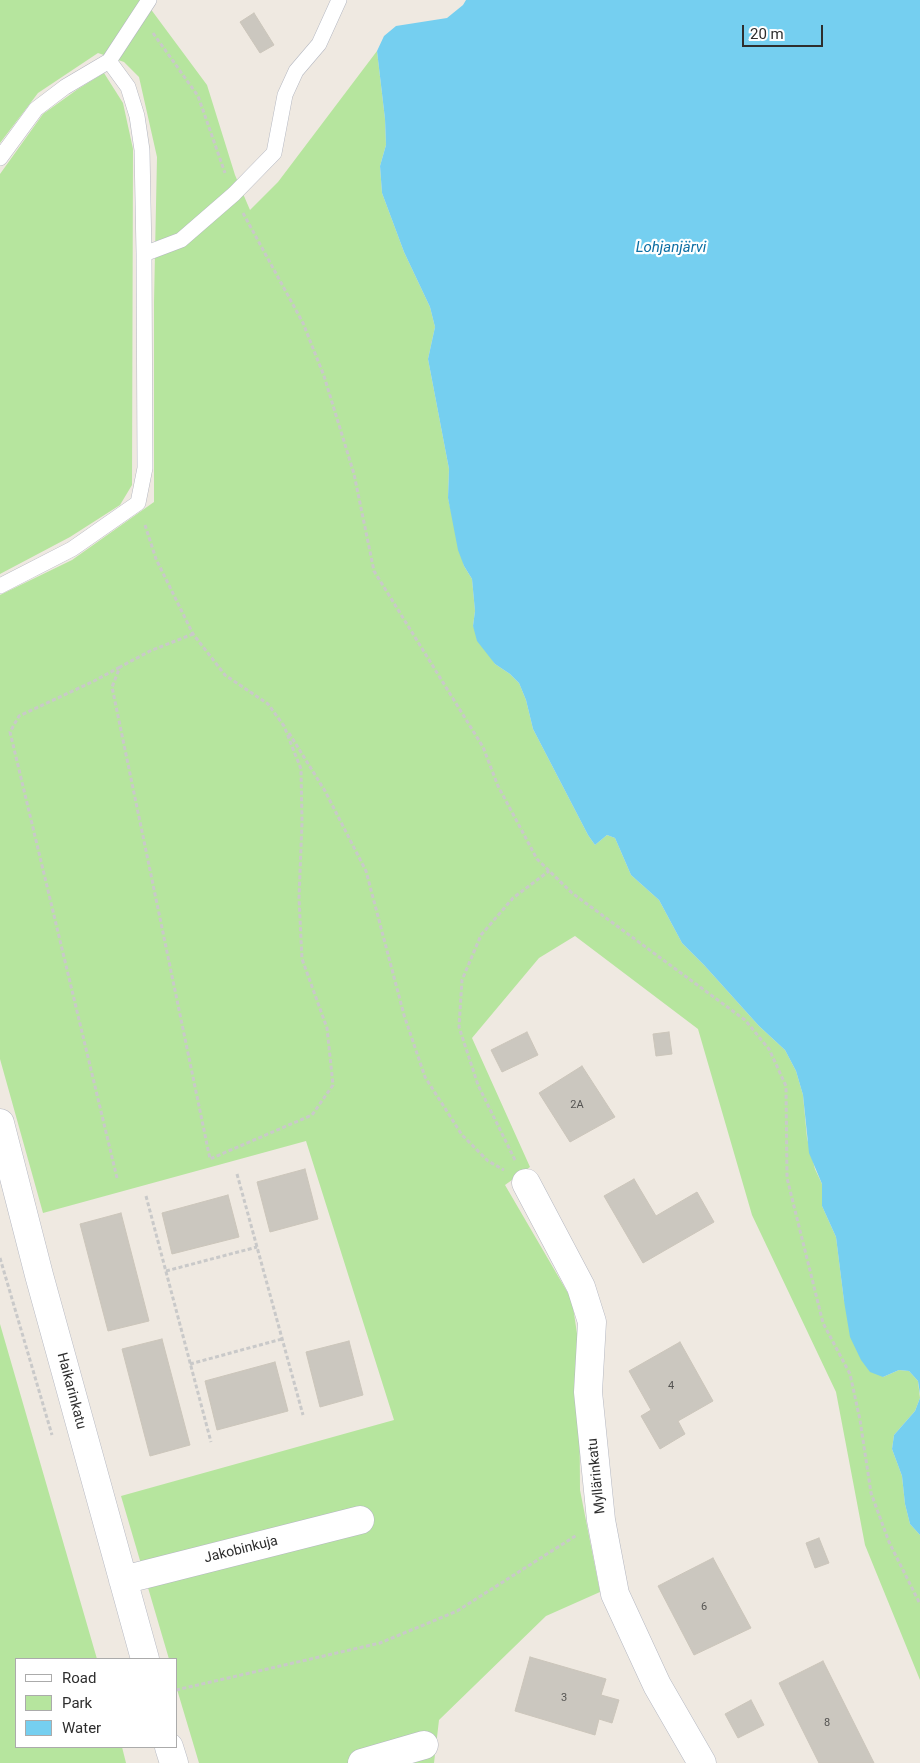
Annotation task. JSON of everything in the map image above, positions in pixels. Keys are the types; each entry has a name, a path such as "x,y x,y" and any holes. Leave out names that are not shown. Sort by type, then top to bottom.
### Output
{"street":[{"name":"Haikarinkatu","path":"2,1139 145,1658"},
{"name":"Myllärinkatu","path":"526,1183 581,1287 592,1322 588,1392 601,1520 615,1594 657,1685 702,1763"},
{"name":"Jakobinkuja","path":"123,1580 360,1520"},
{"path":"362,1763 424,1745"},
{"path":"169,1748 174,1763"}],"lane":[{"path":"0,158 36,109 64,87 109,61 149,0"},
{"path":"144,254 181,240 234,194 274,153 285,95 296,71 319,44 339,0"},
{"path":"0,586 72,549 138,503 145,468 142,150 137,116 128,87 109,61"}],"path":[{"path":"140,14 198,96 234,194 303,323 324,376 354,474 374,571 483,747 498,786 536,859 572,893 744,1020 769,1049 786,1086 787,1178 823,1323 850,1374 860,1420 871,1493 889,1542 920,1604"},
{"path":"138,503 156,559 193,634 225,675 268,704 325,791 366,870 404,1015 425,1078 462,1135 488,1161 526,1183"},
{"path":"117,1178 10,732 19,716 94,681 150,651 193,634"},
{"path":"120,667 112,687 210,1159 312,1115 333,1085 326,1028 302,959 299,898 302,822 301,769 284,726"},
{"path":"526,1183 478,1085 459,1027 462,980 481,935 513,898 549,870"},
{"path":"237,1174 303,1415"},
{"path":"146,1196 211,1442"},
{"path":"166,1271 257,1247"},
{"path":"190,1364 282,1339"},
{"path":"178,1690 380,1643 457,1611 601,1520"}],"green space":[{"path":"0,0 144,0 207,85 235,175 250,210 278,182 377,51 386,145 380,166 382,193 404,252 430,307 435,327 428,359 449,469 448,498 464,566 472,579 475,611 473,626 495,664 519,683 526,700 533,729 595,845 607,835 615,838 631,875 659,900 682,943 759,1026 785,1050 796,1071 803,1095 807,1138 815,1169 822,1184 822,1206 836,1237 844,1301 883,1377 899,1370 909,1371 918,1381 920,1398 915,1411 894,1435 892,1449 902,1476 905,1504 910,1524 920,1535 920,1680 865,1545 836,1392 752,1215 698,1029 575,936 539,958 472,1038 530,1167 505,1185 572,1300 579,1347 580,1490 600,1592 546,1616 439,1720 434,1763 199,1763 178,1693 178,1658 169,1658 121,1496 394,1420 306,1141 43,1213 0,1059 0,595 72,560 154,502 154,302 157,157 139,77 124,62 98,53 38,93 0,143"},
{"path":"104,73 123,103 133,149 132,485 120,505 70,537 0,574 0,174 43,114"},
{"path":"0,1324 97,1658 15,1658 15,1748 122,1748 126,1763 0,1763"}],"water":[{"name":"Lohjanjärvi","path":"466,0 920,0 920,1394 918,1381 909,1371 899,1370 883,1377 870,1372 861,1360 850,1337 836,1237 822,1206 822,1184 809,1153 803,1095 796,1071 785,1050 759,1026 682,943 659,900 631,875 615,838 607,835 595,845 533,729 526,700 519,683 495,664 477,641 473,626 475,611 472,579 464,566 458,550 448,498 449,469 428,359 435,327 430,307 404,252 382,193 380,166 386,145 377,51 384,36 396,26 447,18 463,5"},
{"path":"920,1398 920,1535 910,1524 905,1504 902,1476 892,1449 894,1435 915,1411"}],"building":[{"path":"254,13 274,45 260,53 240,22"},
{"path":"527,1032 538,1055 502,1072 491,1050"},
{"path":"669,1032 672,1054 656,1056 653,1034"},
{"path":"582,1066 615,1117 570,1142 539,1093"},
{"path":"305,1169 318,1219 270,1232 257,1182"},
{"path":"634,1179 656,1216 697,1192 714,1222 643,1263 604,1196"},
{"path":"228,1195 239,1237 172,1254 162,1213"},
{"path":"121,1213 149,1321 108,1331 80,1224"},
{"path":"162,1339 190,1445 150,1456 122,1349"},
{"path":"349,1341 363,1395 320,1407 306,1352"},
{"path":"680,1342 713,1401 678,1421 685,1434 660,1449 641,1416 651,1410 629,1371"},
{"path":"275,1362 288,1411 217,1430 205,1381"},
{"path":"819,1538 829,1563 815,1568 806,1543"},
{"path":"713,1558 751,1628 694,1655 658,1586"},
{"path":"530,1657 606,1679 601,1695 619,1700 612,1723 599,1719 595,1735 515,1711"},
{"path":"823,1661 874,1763 819,1763 779,1683"},
{"path":"751,1700 764,1725 738,1738 725,1714"}]}
